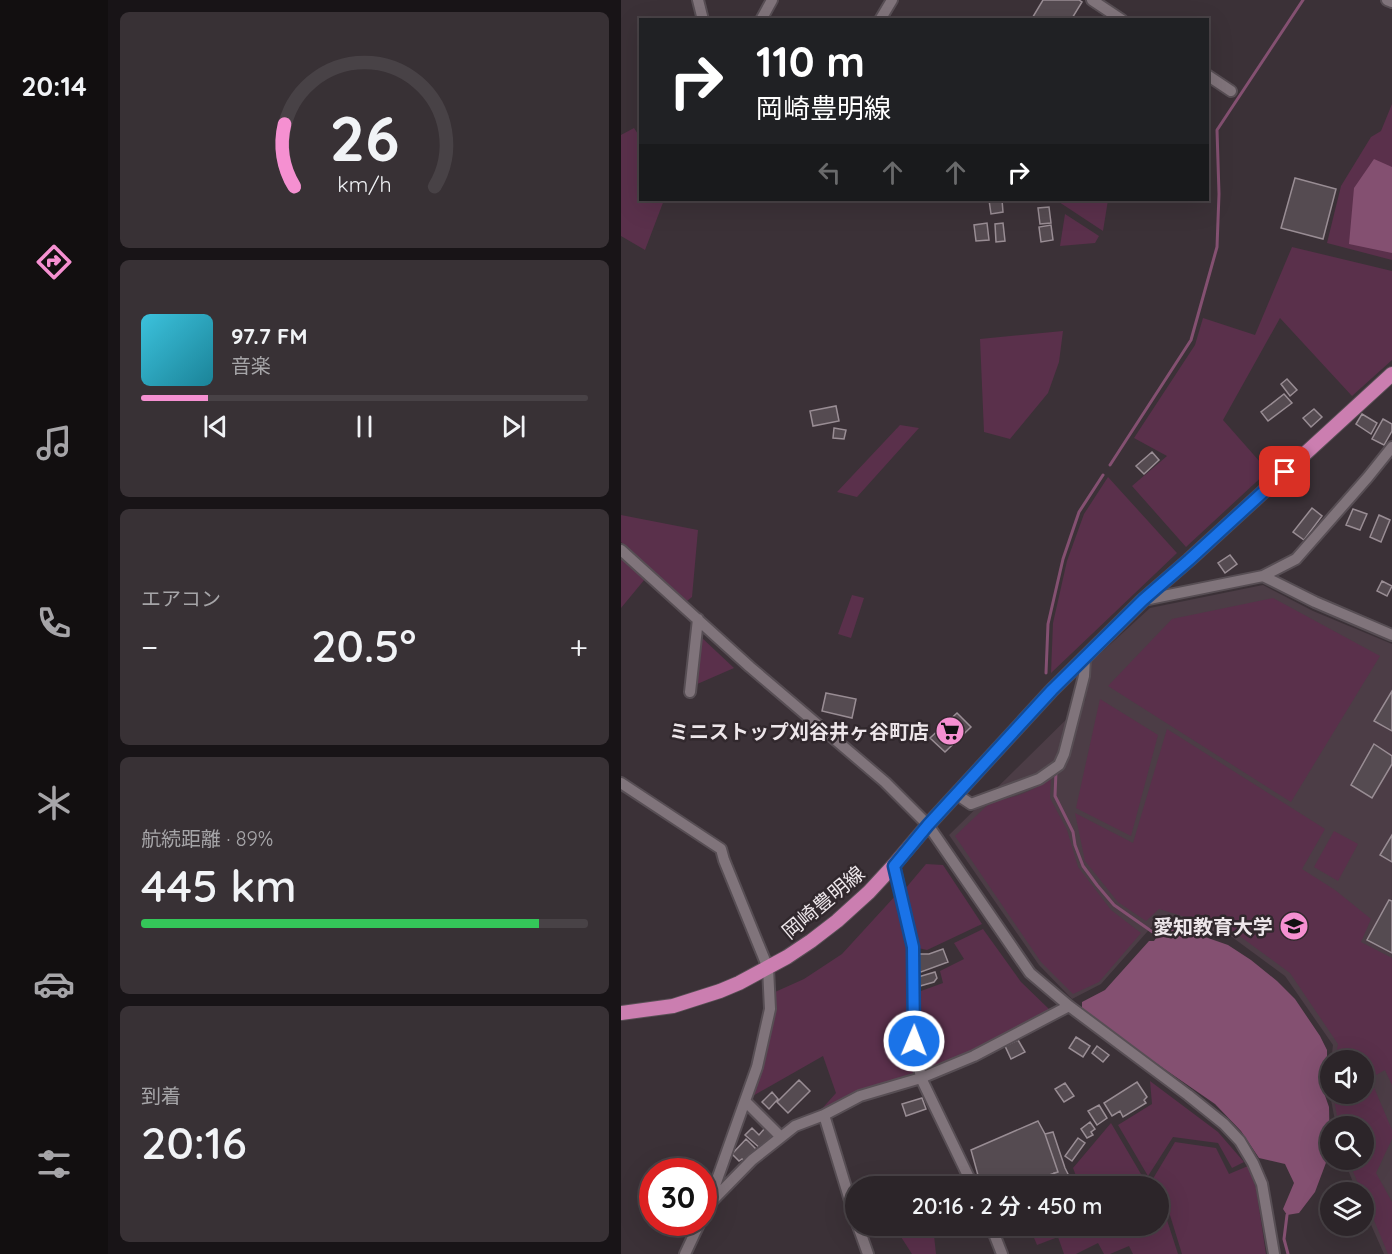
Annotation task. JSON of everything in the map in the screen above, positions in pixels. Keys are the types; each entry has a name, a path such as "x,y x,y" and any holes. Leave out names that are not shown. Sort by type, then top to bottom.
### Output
{"main road":[{"name":"岡崎豊明線","path":"621,1012 673,1006 739,983 811,941 837,921 894,866 928,825 1052,690 1143,600 1392,374"}],"street":[{"path":"696,0 702,18"},
{"path":"762,18 772,0"},
{"path":"881,18 892,0"},
{"path":"1092,0 1119,18"},
{"path":"1387,0 1392,2"},
{"path":"1209,76 1231,91"},
{"path":"1143,600 1263,576 1296,559 1392,447"},
{"path":"621,550 750,667 885,782 928,825 1030,973 1069,1006 1188,1095 1224,1124 1240,1141 1262,1184 1274,1254"},
{"path":"1263,576 1315,602 1392,635"},
{"path":"690,692 697,620"},
{"path":"956,794 971,804 1039,778 1059,765 1084,676 1085,658"},
{"path":"621,783 721,849 768,968 769,1009 757,1067 717,1179"},
{"path":"894,866 913,947 914,1041 921,1078 968,1176"},
{"path":"717,1198 752,1160 795,1126 824,1115 860,1096 921,1078 974,1056 1069,1006"},
{"path":"745,1101 781,1137"},
{"path":"824,1115 845,1183"},
{"path":"685,1254 693,1236"},
{"path":"862,1236 868,1254"},
{"path":"995,1236 1002,1254"}],"shaded area":[{"path":"1392,104 1392,260 1327,243 1341,186 1371,137 1381,131"},
{"path":"634,128 639,136 639,201 664,201 645,250 621,236 621,135"},
{"path":"1374,159 1392,167 1392,253 1349,244 1354,188"},
{"path":"1108,201 1103,231 1059,202"},
{"path":"1065,214 1099,236 1095,243 1060,246"},
{"path":"1292,247 1392,271 1392,360 1352,396 1280,318 1223,420 1268,471 1186,547 1132,486 1167,456 1134,438 1195,345 1203,318 1255,335"},
{"path":"1063,331 1059,362 1048,393 1010,439 984,432 980,339"},
{"path":"900,425 919,428 857,497 837,492"},
{"path":"1108,477 1177,553 1051,673 1053,623 1067,561 1084,514"},
{"path":"621,515 698,530 692,597 687,601 621,542"},
{"path":"621,558 645,579 621,608"},
{"name":"愛知教育大学","path":"1263,585 1313,611 1392,644 1392,1254 1384,1254 1374,1232 1374,1182 1353,1182 1348,1170 1374,1170 1374,1116 1334,1116 1332,1104 1374,1104 1374,1050 1332,1050 1333,1045 1285,976 1232,937 1162,915 1101,984 1072,999 1039,965 949,835 1085,701 1091,662 1150,608"},
{"path":"852,595 864,598 851,638 838,634"},
{"path":"1273,598 1380,656 1291,802 1108,686 1172,619"},
{"path":"701,637 734,668 695,685"},
{"path":"1100,699 1158,735 1131,836 1076,808"},
{"path":"1167,729 1325,829 1302,869 1335,890 1371,919 1361,942 1392,958 1392,1085 1385,1070 1374,1076 1374,1050 1337,1050 1338,1044 1290,973 1234,932 1159,909 1146,921 1118,902 1085,861 1075,813 1133,843"},
{"path":"1051,777 1050,798 1067,830 1078,867 1111,910 1141,933 1099,982 1073,994 1041,962 955,836 994,799 1009,798 1024,793"},
{"path":"1334,831 1358,844 1338,881 1314,867"},
{"path":"926,864 943,865 982,924 927,950 918,948 905,889"},
{"path":"896,895 908,950 908,1040 916,1074 857,1091 820,1111 836,1093 823,1056 751,1097 771,1032 775,992 804,979 842,954"},
{"path":"1168,924 1228,945 1251,960 1295,999 1327,1050 1320,1050 1320,1104 1328,1104 1329,1107 1329,1116 1320,1116 1320,1170 1323,1170 1315,1192 1299,1213 1287,1215 1283,1209 1294,1183 1285,1164 1259,1158 1241,1131 1215,1104 1082,1012 1082,1002 1105,990 1149,941 1154,941 1156,938 1153,934 1161,928 1164,929"},
{"path":"983,929 1021,982 1050,1010 974,1051 925,1070 919,1041 921,991 943,983 940,971 964,959 954,943"},
{"path":"1150,1081 1218,1132 1244,1162 1232,1168 1218,1143 1173,1137 1148,1176 1118,1125 1152,1104"},
{"path":"1374,1087 1392,1130 1392,1139 1376,1173 1392,1202 1392,1254 1388,1254 1374,1220 1374,1182 1358,1182 1352,1170 1374,1170 1374,1116 1337,1116 1335,1104 1374,1104"},
{"path":"1111,1123 1142,1176 1076,1176 1073,1168"},
{"path":"1175,1142 1216,1148 1229,1174 1248,1166 1256,1188 1266,1254 1182,1254 1169,1212 1169,1176 1155,1176"},
{"path":"1169,1226 1178,1254 1133,1254 1129,1246 1110,1254 1104,1254 1098,1243 1076,1254 1064,1254 1058,1237 1037,1245 1033,1236 1169,1236"},
{"path":"900,1236 934,1236 936,1254 912,1254"}],"building":[{"path":"1043,0 1079,0 1082,2 1072,18 1032,18"},
{"path":"1295,178 1336,189 1323,239 1281,228"},
{"path":"989,201 1002,201 1003,212 991,214"},
{"path":"1049,207 1051,223 1040,224 1038,208"},
{"path":"987,223 989,240 976,241 974,225"},
{"path":"1003,223 1005,241 996,242 995,224"},
{"path":"1051,225 1053,240 1041,242 1039,227"},
{"path":"1287,379 1297,390 1290,396 1281,384"},
{"path":"1284,394 1292,403 1268,421 1261,412"},
{"path":"836,406 839,421 813,426 810,411"},
{"path":"1314,409 1322,417 1311,427 1303,418"},
{"path":"1362,414 1377,423 1371,434 1356,424"},
{"path":"1383,419 1392,424 1392,431 1384,445 1372,439"},
{"path":"834,428 846,430 844,439 833,438"},
{"path":"1152,452 1159,460 1144,474 1136,466"},
{"path":"1312,508 1322,516 1304,540 1293,532"},
{"path":"1353,509 1367,514 1360,530 1346,525"},
{"path":"1379,515 1390,520 1381,542 1370,537"},
{"path":"1230,555 1237,564 1225,573 1218,563"},
{"path":"1382,581 1392,586 1387,596 1377,591"},
{"path":"1392,691 1392,731 1374,721"},
{"path":"826,693 856,699 852,718 822,711"},
{"path":"957,713 971,727 945,752 930,738"},
{"path":"1374,744 1392,756 1392,764 1372,798 1351,785"},
{"path":"1392,835 1392,862 1380,855"},
{"path":"1389,900 1392,901 1392,953 1367,940"},
{"path":"943,949 948,962 921,972 917,969 917,954 929,954"},
{"path":"935,972 937,978 934,982 920,986 918,977"},
{"path":"1076,1037 1090,1046 1083,1057 1069,1048"},
{"path":"1018,1040 1025,1052 1011,1059 1005,1046"},
{"path":"1097,1046 1109,1055 1103,1062 1092,1053"},
{"path":"799,1080 810,1091 788,1113 777,1102"},
{"path":"1137,1082 1147,1097 1144,1100 1146,1103 1123,1117 1120,1111 1112,1116 1104,1103"},
{"path":"1065,1083 1074,1096 1064,1102 1055,1089"},
{"path":"772,1092 778,1099 769,1109 762,1102"},
{"path":"922,1098 926,1109 906,1116 902,1104"},
{"path":"1099,1105 1107,1118 1097,1125 1088,1111"},
{"path":"1038,1121 1058,1172 1046,1176 978,1176 971,1150"},
{"path":"1090,1122 1095,1129 1091,1132 1093,1135 1087,1138 1081,1129"},
{"path":"752,1128 759,1135 765,1128 773,1135 761,1149 745,1135"},
{"path":"1053,1132 1069,1176 1056,1176 1054,1173 1058,1172 1045,1134"},
{"path":"1078,1138 1085,1143 1072,1161 1065,1156"},
{"path":"746,1139 758,1151 746,1163 742,1159 739,1161 732,1154"}],"waterway":[{"path":"1110,465 1191,340 1217,247 1219,194 1217,130 1303,0"},
{"path":"1046,673 1048,624 1063,559 1079,512 1103,475"},
{"path":"1056,771 1055,796 1073,832 1083,866 1114,905 1154,933"},
{"path":"1287,1215 1284,1239 1288,1254"}],"place":[{"name":"ミニストップ刈谷井ヶ谷町店","path":"950,731"},
{"name":"愛知教育大学","path":"1294,926"}],"route":[{"path":"914,1041 913,947 894,866 928,825 1052,690 1143,600 1285,472"}]}
